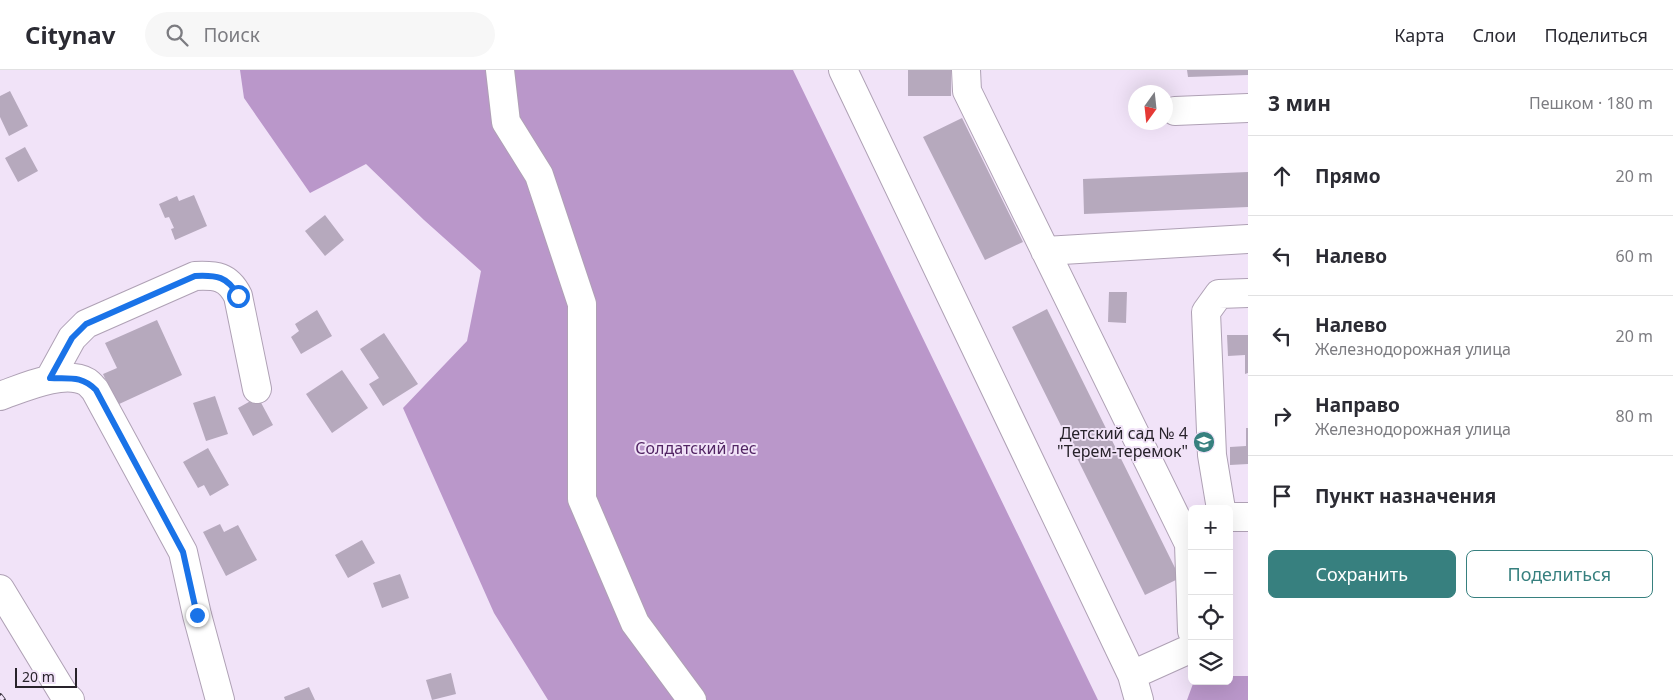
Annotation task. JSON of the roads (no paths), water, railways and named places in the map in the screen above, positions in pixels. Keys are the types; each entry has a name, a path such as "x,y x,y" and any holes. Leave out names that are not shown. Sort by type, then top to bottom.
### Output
{"street":[{"path":"500,70 506,122 539,175 582,304 582,499 635,623 692,700"},
{"path":"842,70 1136,688 1188,651"},
{"path":"966,70 967,91 1045,250 1184,519 1188,544 1190,595"},
{"path":"1175,112 1248,108"},
{"path":"1045,250 1248,239"},
{"path":"50,378 72,338 86,324 195,276 211,275 222,278 233,286 238,296 257,389"},
{"path":"1219,505 1212,456 1206,312 1219,294 1248,294"},
{"path":"0,396 50,378 77,379 88,382 96,390 183,552 197,615 220,700"},
{"path":"1233,517 1248,517"},
{"path":"0,588 63,693 70,700"}],"railway":[{"path":"0,696 3,700"}],"place":[{"name":"Детский сад № 4 \"Терем-теремок\"","path":"1204,442"}],"park label":[{"name":"Солдатский лес","path":"696,448"}]}
